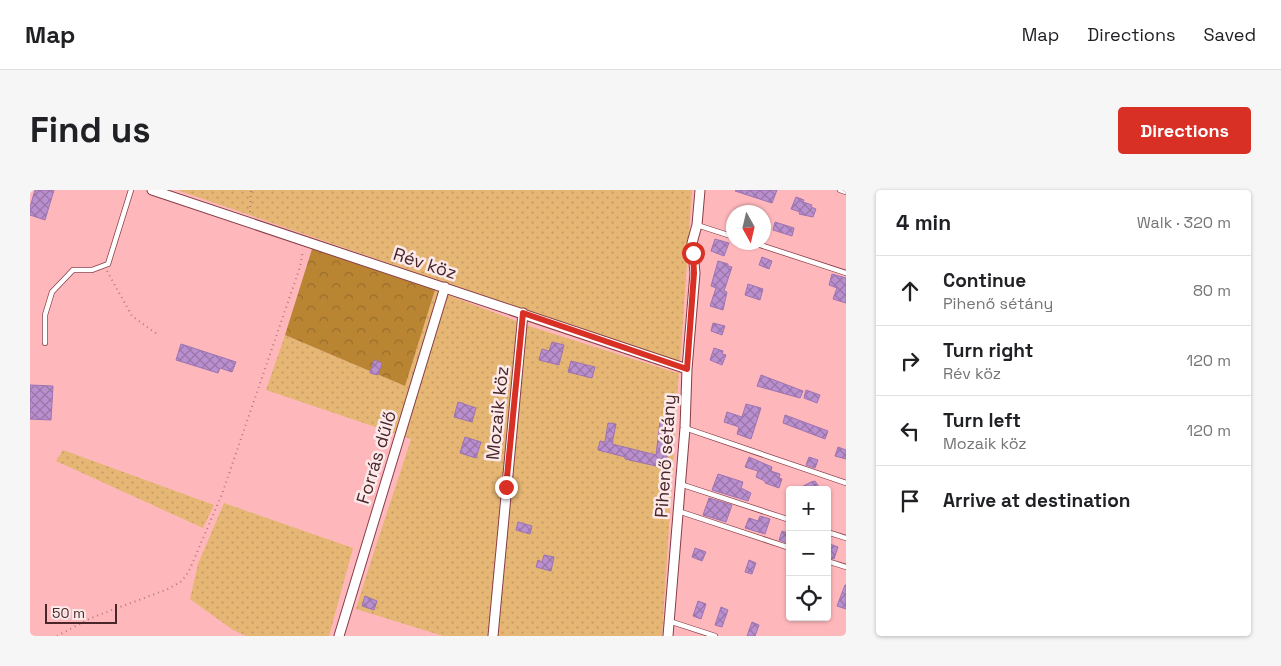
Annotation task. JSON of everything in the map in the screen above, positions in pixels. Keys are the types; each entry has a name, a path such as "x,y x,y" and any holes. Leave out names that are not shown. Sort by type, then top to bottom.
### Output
{"street":[{"name":"Rév köz","path":"152,190 687,369"},
{"name":"Pihenő sétány","path":"668,636 685,428 694,273 692,243 697,225 700,190"},
{"name":"Forrás dűlő","path":"339,636 445,287"},
{"name":"Mozaik köz","path":"493,636 523,313"}],"lane":[{"path":"45,343 45,315 52,292 73,270 92,270 108,264 131,190"},
{"path":"840,190 846,192"},
{"path":"697,225 726,234"},
{"path":"771,248 846,273"},
{"path":"685,428 846,482"},
{"path":"679,483 786,519"},
{"path":"677,510 786,547"},
{"path":"831,533 846,538"},
{"path":"831,562 846,567"},
{"path":"669,621 715,636"}],"path":[{"path":"247,222 251,190"},
{"path":"57,636 91,618 168,589 182,581 189,571 222,494 300,267 304,240"},
{"path":"103,266 132,316 157,334"}],"shaded area":[{"path":"177,190 692,190 680,364"},
{"path":"435,290 532,327 677,373 679,370 662,636 443,636 356,609 411,439 266,390 285,335 405,386"},
{"path":"63,450 214,505 203,528 56,461"},
{"path":"224,503 353,548 329,636 246,636 233,630 190,599 198,564"}],"green space":[{"path":"312,249 435,290 405,386 285,335"}],"building":[{"path":"35,190 54,190 45,220 30,215 30,207"},
{"path":"736,190 777,190 772,203"},
{"path":"796,197 804,200 803,202 812,205 811,207 816,209 813,217 799,214 800,212 791,209"},
{"path":"775,222 794,228 792,236 773,230"},
{"path":"715,239 726,242 724,256 711,251"},
{"path":"762,257 772,261 769,269 759,265"},
{"path":"718,261 732,267 724,291 727,292 723,310 710,306 716,288 711,286"},
{"path":"832,274 846,278 846,303 833,299 837,288 829,285"},
{"path":"748,284 763,289 760,300 745,295"},
{"path":"713,323 725,326 722,335 711,331"},
{"path":"552,342 564,345 559,365 539,360 542,349 549,351"},
{"path":"181,344 236,362 232,372 220,368 218,373 176,360"},
{"path":"714,348 723,351 722,354 726,355 722,365 710,360"},
{"path":"374,360 382,363 378,375 370,373"},
{"path":"571,361 595,367 592,378 568,372"},
{"path":"761,375 803,391 800,398 757,386"},
{"path":"30,385 53,386 51,420 30,419"},
{"path":"806,390 820,395 817,403 804,398"},
{"path":"458,402 476,408 472,422 454,417"},
{"path":"746,404 761,408 751,439 737,434 739,427 724,422 727,412 742,417"},
{"path":"785,415 828,431 825,439 783,423"},
{"path":"660,422 672,424 665,468 625,459 625,457 598,450 600,441 605,442 608,423 616,424 612,444 656,455"},
{"path":"465,437 481,442 476,458 460,453"},
{"path":"838,447 846,450 846,459 835,456"},
{"path":"749,457 772,467 771,471 780,474 779,478 782,479 779,488 765,483 765,481 756,477 758,471 745,467"},
{"path":"809,457 818,460 815,468 806,465"},
{"path":"718,474 743,482 741,488 751,493 748,501 712,490"},
{"path":"815,481 818,486 804,486"},
{"path":"709,498 732,505 726,522 703,515"},
{"path":"760,516 770,519 765,534 745,528 749,518 758,521"},
{"path":"518,522 532,526 530,534 516,530"},
{"path":"782,531 786,532 786,543 779,540"},
{"path":"831,544 838,547 834,559 831,558"},
{"path":"695,548 706,552 702,561 692,557"},
{"path":"544,555 554,557 551,571 536,567 538,560 542,562"},
{"path":"749,560 756,563 752,574 745,572"},
{"path":"846,585 846,609 837,606"},
{"path":"365,596 377,601 374,610 362,606"},
{"path":"698,601 706,604 701,619 693,616"},
{"path":"721,607 728,610 722,627 715,625"},
{"path":"752,622 759,625 755,636 747,636"}],"route":[{"path":"506,487 523,313 687,369 695,262 693,253"}]}
